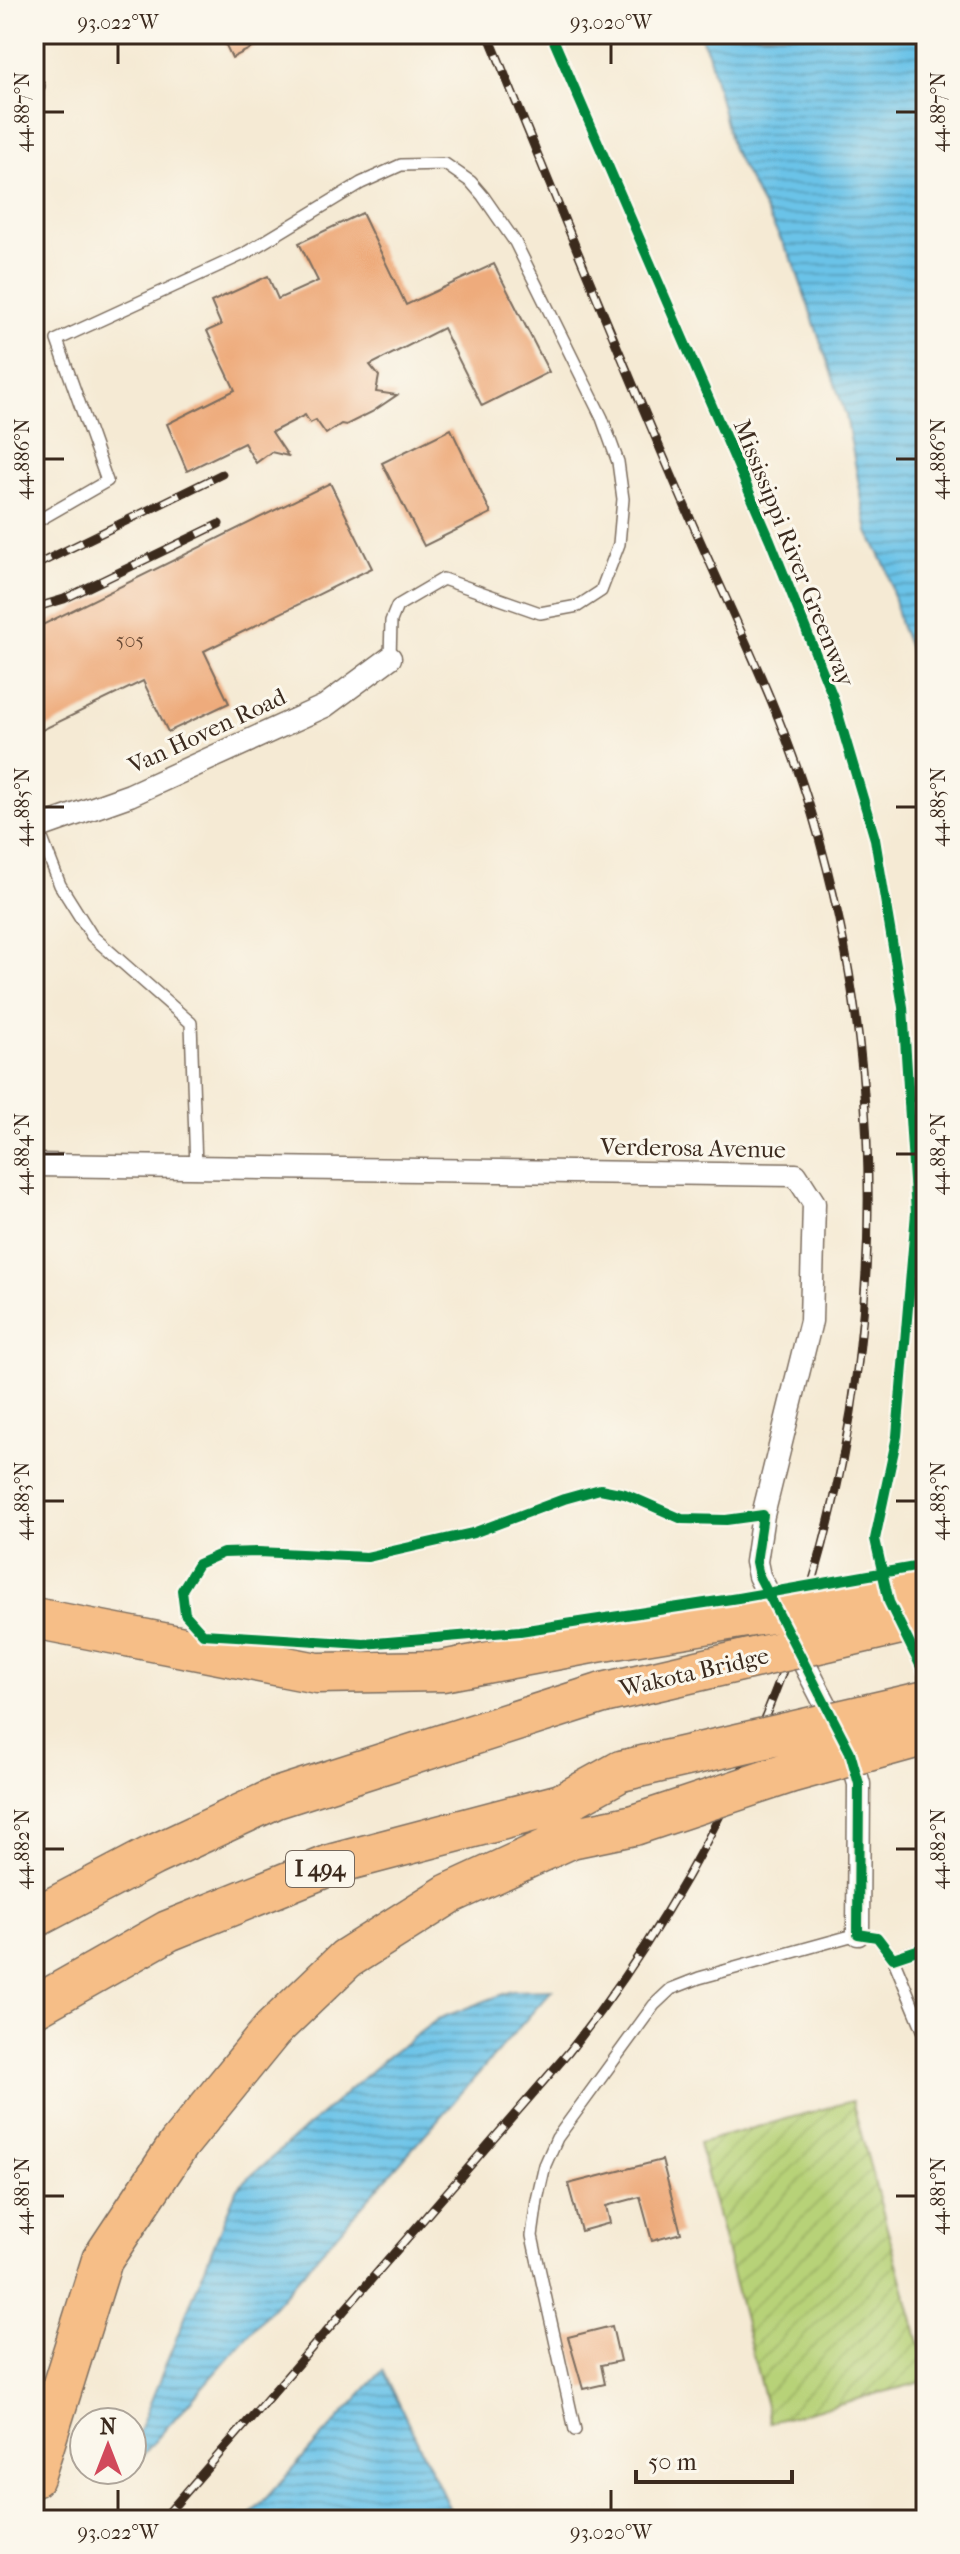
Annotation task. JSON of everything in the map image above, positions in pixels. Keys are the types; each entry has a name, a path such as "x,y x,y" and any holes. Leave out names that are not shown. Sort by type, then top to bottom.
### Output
{"highway":[{"path":"34,1618 317,1673 442,1671 926,1587"},
{"name":"Wakota Bridge","path":"34,1918 152,1856 276,1798 603,1693 926,1618"},
{"name":"I 494","path":"34,2007 168,1931 333,1864 561,1804 621,1771 926,1701"},
{"path":"34,2477 102,2260 179,2144 272,2030 346,1959 449,1894 571,1838 634,1825 789,1773 926,1735"}],"street":[{"name":"Van Hoven Road","path":"36,828 130,795 313,712 390,658"},
{"name":"Verderosa Avenue","path":"34,1165 796,1175 814,1203 811,1321 763,1515 756,1562 759,1576 857,1769 858,1934"}],"lane":[{"path":"34,523 107,481 57,340 244,254 361,183 401,165 445,164 471,182 515,242 602,418 618,462 623,499 619,544 601,591 578,606 540,613 443,579 397,606 391,621 390,658"},
{"path":"36,828 60,885 92,936 191,1023 196,1167"},
{"path":"575,2430 532,2236 545,2165 557,2138 654,2005 671,1989 699,1978 858,1934 877,1937 893,1958 926,2037"},
{"path":"893,1958 926,1947"}],"green space":[{"path":"852,2101 926,2368 926,2381 770,2422 699,2143"}],"water":[{"path":"699,34 926,34 926,691 900,625 887,569 868,532 846,416 794,264 732,149 708,52"},
{"path":"552,1990 148,2449 148,2408 237,2188 387,2057 438,2019 511,1991"},
{"path":"383,2370 455,2520 246,2520"}],"building":[{"path":"233,34 279,34 232,58 223,39"},
{"path":"362,213 406,305 494,264 549,372 482,406 443,328 370,365 379,376 376,392 397,395 372,412 346,425 341,424 326,434 316,420 310,423 305,415 272,432 288,456 271,452 256,463 244,443 187,471 167,424 235,390 207,331 221,325 211,302 268,276 278,299 318,281 299,243"},
{"path":"451,429 491,513 424,546 382,463"},
{"path":"330,483 372,568 204,651 229,703 168,732 143,681 34,734 34,629"},
{"path":"662,2160 681,2233 652,2241 640,2197 606,2206 610,2223 581,2231 568,2184"},
{"path":"612,2326 620,2361 601,2365 605,2384 583,2389 568,2337"}],"railway":[{"path":"162,2520 569,2052 664,1916 741,1771 801,1619 842,1462 864,1302 867,1139 850,976 812,814 785,734 609,328 488,34"},
{"path":"34,566 222,474"},
{"path":"34,608 64,599 219,524"}],"cycle path":[{"name":"Mississippi River Greenway","path":"551,34 770,540 833,697 875,839 903,1007 916,1213 897,1436 875,1539 889,1602 926,1677"},
{"path":"926,1565 738,1598 520,1631 364,1644 203,1634 185,1614 182,1590 198,1564 223,1553 367,1557 473,1533 600,1489 625,1494 682,1519 726,1520 763,1515 756,1562 759,1576 850,1752 859,1784 858,1934 877,1937 893,1958 926,1947"}]}
